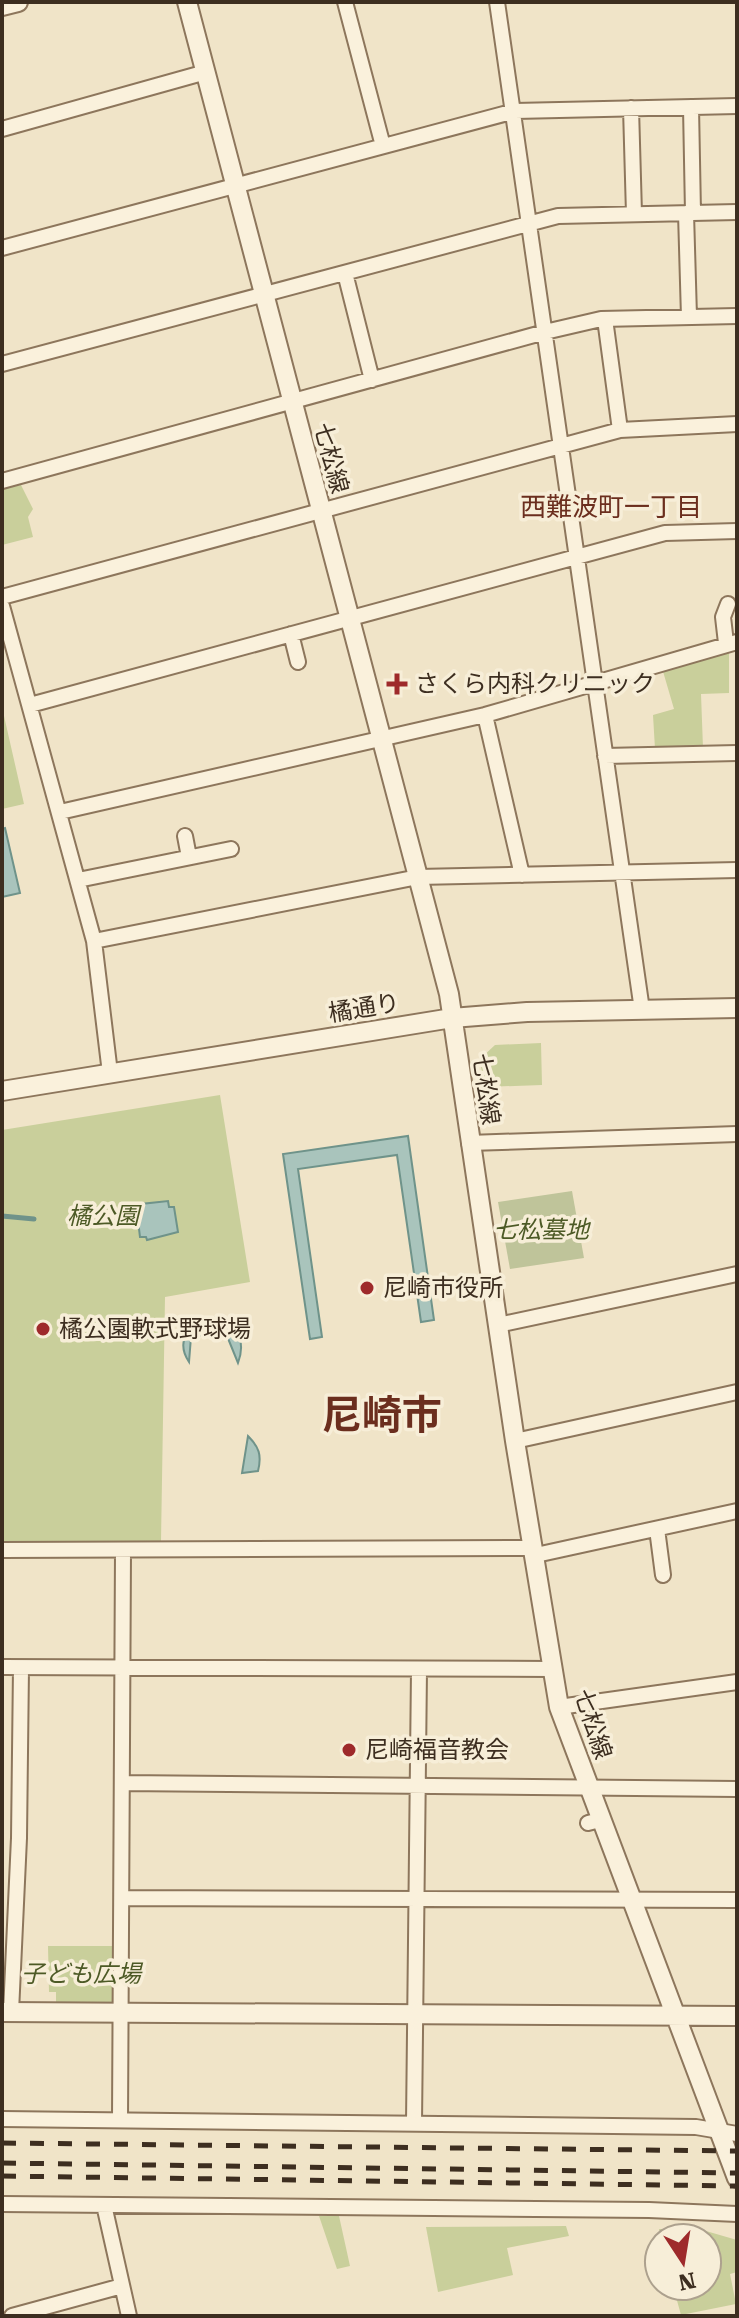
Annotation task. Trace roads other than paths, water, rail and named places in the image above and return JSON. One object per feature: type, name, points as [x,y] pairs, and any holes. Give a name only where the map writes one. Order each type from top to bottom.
[{"type":"street","points":[[2,6],[18,2]]},
{"type":"street","name":"七松線","points":[[187,2],[418,877],[452,1018],[515,1441],[559,1707],[588,1787],[594,1821],[630,1900],[673,2016],[728,2133],[737,2178]]},
{"type":"street","points":[[345,2],[383,146]]},
{"type":"street","points":[[497,2],[561,445],[571,560],[595,682],[642,1010]]},
{"type":"street","points":[[2,129],[206,72]]},
{"type":"street","points":[[2,248],[515,111],[737,106]]},
{"type":"street","points":[[689,317],[691,107]]},
{"type":"street","points":[[631,108],[634,214]]},
{"type":"street","points":[[2,364],[558,216],[737,212]]},
{"type":"street","points":[[345,273],[372,380]]},
{"type":"street","points":[[2,481],[545,332],[605,319],[737,316]]},
{"type":"street","points":[[605,319],[620,430]]},
{"type":"street","points":[[2,597],[320,508],[620,430],[737,424]]},
{"type":"street","points":[[30,705],[665,533],[737,531]]},
{"type":"street","points":[[60,812],[485,715],[732,642],[723,617],[728,604]]},
{"type":"street","points":[[2,606],[94,941],[110,1073]]},
{"type":"street","points":[[291,634],[298,662]]},
{"type":"street","points":[[485,715],[522,875]]},
{"type":"street","points":[[605,756],[737,753]]},
{"type":"street","points":[[185,836],[189,857]]},
{"type":"street","points":[[78,880],[231,849]]},
{"type":"street","points":[[94,941],[418,877],[737,870]]},
{"type":"street","name":"橘通り","points":[[2,1091],[452,1018],[737,1008]]},
{"type":"street","points":[[469,1143],[737,1134]]},
{"type":"street","points":[[498,1325],[737,1274]]},
{"type":"street","points":[[515,1441],[737,1392]]},
{"type":"street","points":[[2,1550],[535,1552],[737,1511]]},
{"type":"street","points":[[657,1529],[663,1575]]},
{"type":"street","points":[[120,2120],[123,1552]]},
{"type":"street","points":[[2,1667],[553,1669]]},
{"type":"street","points":[[21,1668],[22,1756],[10,1848],[6,2012],[737,2016]]},
{"type":"street","points":[[414,2123],[419,1670]]},
{"type":"street","points":[[559,1707],[737,1682]]},
{"type":"street","points":[[122,1783],[737,1789]]},
{"type":"street","points":[[122,1898],[737,1900]]},
{"type":"street","points":[[2,2119],[696,2127],[728,2133]]},
{"type":"street","points":[[2,2204],[737,2214]]},
{"type":"street","points":[[104,2205],[129,2316]]},
{"type":"street","points":[[12,2316],[122,2286]]},
{"type":"water","points":[[5,828],[20,893],[2,897],[2,829]]},
{"type":"water","points":[[408,1136],[434,1320],[421,1322],[397,1155],[298,1169],[322,1337],[310,1339],[283,1154]]},
{"type":"water","points":[[168,1201],[169,1207],[174,1207],[178,1232],[147,1240],[140,1237],[137,1212],[142,1211],[141,1204]]},
{"type":"water","points":[[209,1317],[226,1322],[237,1332],[241,1346],[238,1363],[225,1331],[191,1337],[189,1362],[184,1348],[186,1334],[195,1323]]},
{"type":"water","points":[[248,1436],[259,1452],[259,1465],[258,1471],[242,1473]]},
{"type":"waterway","points":[[2,1216],[34,1219]]},
{"type":"railway","points":[[2,2143],[737,2151]]},
{"type":"railway","points":[[2,2163],[737,2173]]},
{"type":"railway","points":[[2,2176],[737,2186]]},
{"type":"place","name":"さくら内科クリニック","points":[[397,684]]},
{"type":"place","name":"尼崎市役所","points":[[367,1288]]},
{"type":"place","name":"橘公園軟式野球場","points":[[43,1329]]},
{"type":"place","name":"尼崎福音教会","points":[[349,1750]]},
{"type":"district","name":"西難波町一丁目","points":[[611,507]]},
{"type":"district","name":"尼崎市","points":[[382,1415]]},
{"type":"park label","name":"橘公園","points":[[103,1216]]},
{"type":"park label","name":"七松墓地","points":[[541,1230]]},
{"type":"park label","name":"子ども広場","points":[[81,1974]]}]
